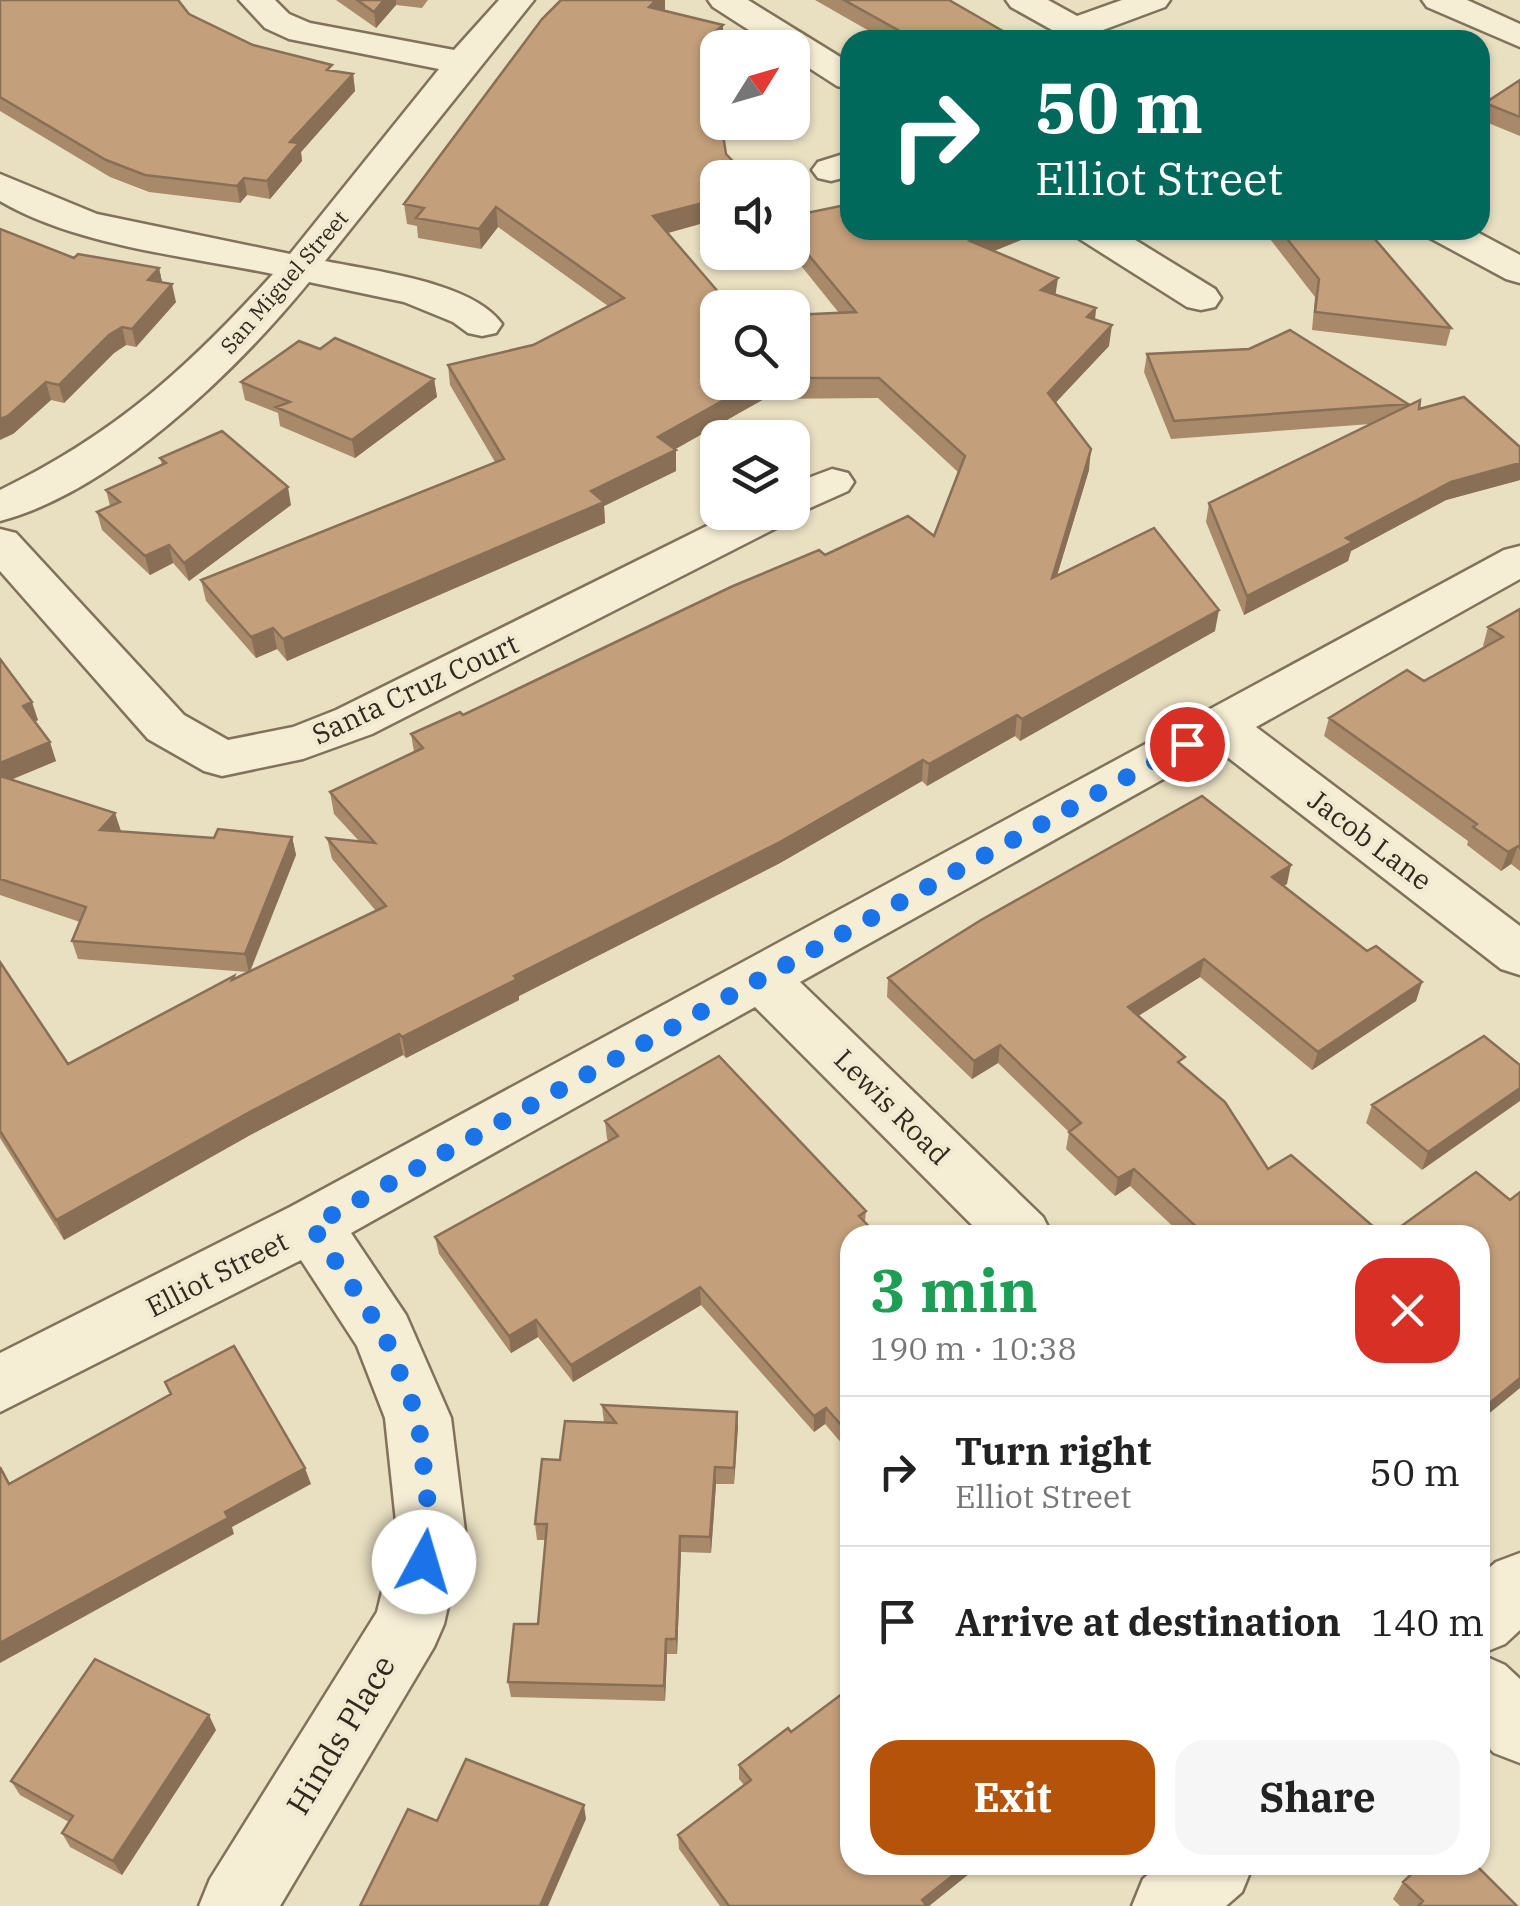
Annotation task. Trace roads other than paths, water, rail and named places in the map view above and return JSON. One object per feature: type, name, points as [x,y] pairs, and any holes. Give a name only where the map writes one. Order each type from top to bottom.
[{"type":"street","points":[[256,0],[277,21],[301,32],[460,62]]},
{"type":"street","name":"San Miguel Street","points":[[0,508],[70,472],[130,434],[239,339],[301,268],[460,62],[518,0]]},
{"type":"street","points":[[725,0],[840,72]]},
{"type":"street","points":[[1023,0],[1077,30]]},
{"type":"street","points":[[1092,30],[1153,0]]},
{"type":"street","points":[[1439,0],[1520,37]]},
{"type":"street","points":[[0,185],[34,205],[86,224],[416,292],[467,313],[482,324]]},
{"type":"street","points":[[1108,240],[1201,298]]},
{"type":"street","points":[[1463,240],[1520,271]]},
{"type":"street","points":[[810,493],[832,482]]},
{"type":"street","name":"Santa Cruz Court","points":[[0,544],[166,726],[222,759],[303,742],[354,722],[736,530]]},
{"type":"street","name":"Elliot Street","points":[[0,1384],[312,1226],[1520,560]]},
{"type":"street","name":"Jacob Lane","points":[[1220,726],[1520,955]]},
{"type":"street","name":"Lewis Road","points":[[763,980],[1011,1225]]},
{"type":"street","name":"Hinds Place","points":[[237,1906],[409,1624],[431,1531],[418,1418],[384,1334],[312,1226]]},
{"type":"street","points":[[1490,1613],[1520,1585]]},
{"type":"street","points":[[1490,1699],[1520,1728]]},
{"type":"street","points":[[1170,1906],[1204,1875]]}]
